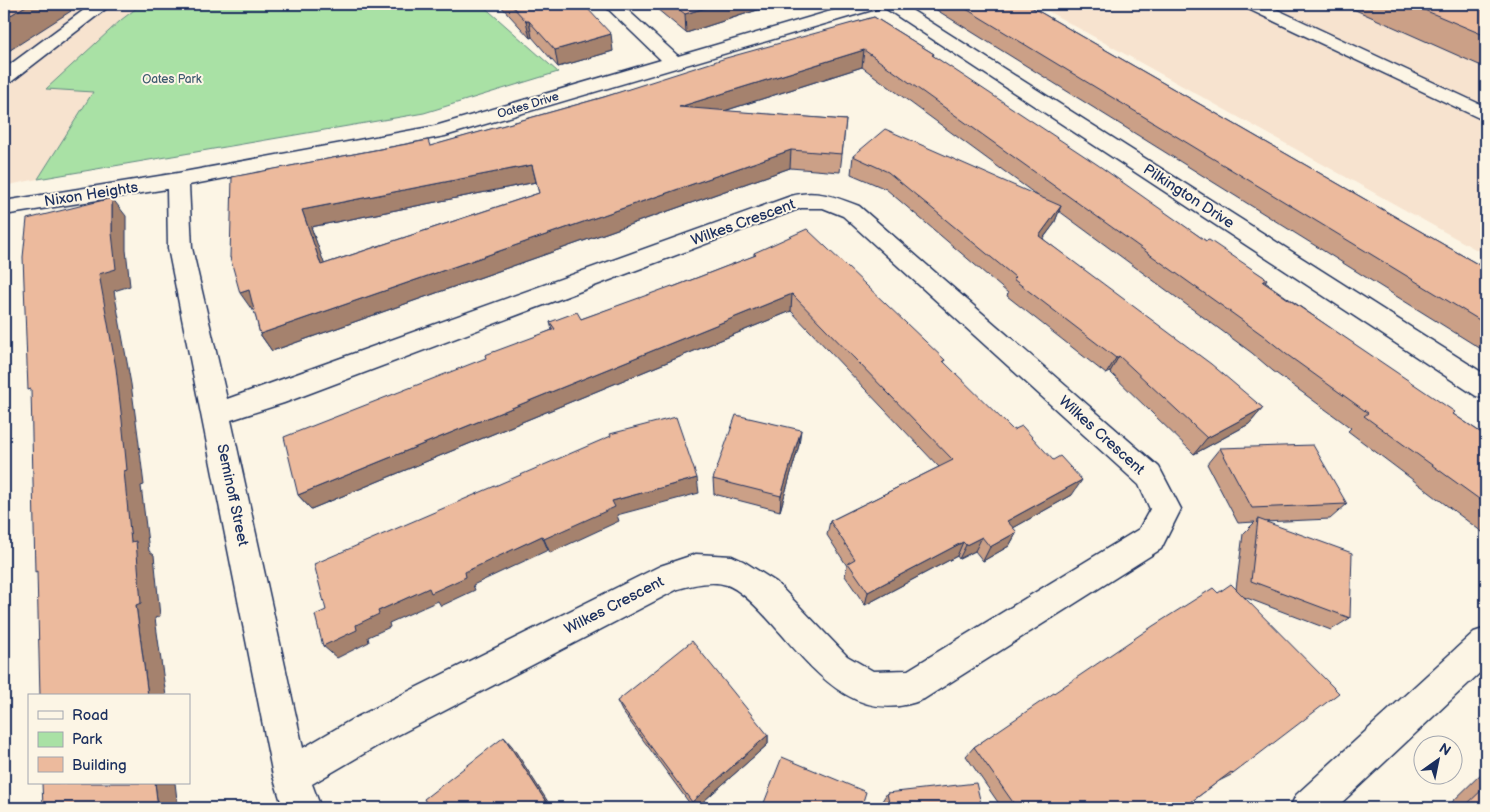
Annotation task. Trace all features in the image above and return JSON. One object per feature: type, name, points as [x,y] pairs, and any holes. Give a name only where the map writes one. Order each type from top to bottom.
[{"type":"street","points":[[4,78],[103,4]]},
{"type":"street","points":[[612,4],[673,61]]},
{"type":"street","name":"Oates Drive","points":[[178,180],[438,132],[673,61],[873,4]]},
{"type":"street","name":"Pilkington Drive","points":[[891,4],[1486,388]]},
{"type":"street","points":[[1255,4],[1486,114]]},
{"type":"street","name":"Nixon Heights","points":[[4,208],[178,180]]},
{"type":"street","name":"Seminoff Street","points":[[178,180],[180,248],[291,776],[302,808]]},
{"type":"street","name":"Wilkes Crescent","points":[[216,414],[274,395],[798,201],[826,201],[851,211],[1148,476],[1166,509],[1150,539],[912,687],[870,689],[835,668],[765,593],[732,571],[696,568],[671,576],[364,733],[291,776]]},
{"type":"street","points":[[1308,808],[1486,644]]},
{"type":"shaded area","points":[[4,4],[142,4],[121,20],[47,89],[94,91],[38,179],[4,186]]},
{"type":"shaded area","points":[[1035,4],[1486,4],[1486,255]]},
{"type":"green space","name":"Oates Park","points":[[142,4],[481,4],[558,72],[424,113],[38,179],[93,92],[46,89],[121,20]]},
{"type":"building","points":[[4,4],[29,4],[4,19]]},
{"type":"building","points":[[510,4],[580,4],[584,9],[587,8],[611,34],[555,50],[529,21],[526,21]]},
{"type":"building","points":[[672,4],[718,4],[685,14]]},
{"type":"building","points":[[958,4],[1026,4],[1486,269],[1486,324]]},
{"type":"building","points":[[1410,4],[1486,4],[1486,36]]},
{"type":"building","points":[[874,17],[934,54],[932,55],[1098,165],[1206,241],[1209,240],[1267,279],[1263,282],[1455,412],[1453,414],[1486,436],[1486,504],[1364,416],[1368,413],[1264,336],[864,50],[679,107],[846,120],[842,154],[791,150],[260,334],[249,290],[240,293],[230,257],[232,177],[428,140],[430,146],[604,97],[726,58]],"holes":[[[532,165],[539,193],[321,265],[302,210]]]},
{"type":"building","points":[[885,129],[1061,206],[1039,236],[1211,364],[1263,408],[1207,438],[1119,356],[1116,358],[1013,279],[1015,277],[888,172],[853,156]]},
{"type":"building","points":[[112,198],[112,233],[116,269],[99,274],[116,368],[127,470],[124,471],[131,542],[136,541],[141,603],[136,605],[148,694],[40,694],[31,389],[28,390],[23,257],[27,219]]},
{"type":"building","points":[[807,229],[945,360],[943,361],[1013,430],[1022,426],[1053,460],[1060,456],[1082,480],[1007,521],[1017,532],[990,547],[982,537],[966,545],[963,542],[868,592],[848,563],[855,559],[830,521],[953,460],[792,294],[298,495],[284,437],[486,358],[485,355],[555,329],[550,322],[577,312],[581,319],[673,287],[756,255],[754,253]]},
{"type":"building","points":[[736,415],[801,430],[781,496],[713,479]]},
{"type":"building","points":[[676,417],[697,478],[612,501],[615,507],[544,539],[542,536],[465,572],[466,577],[431,593],[429,588],[378,611],[379,614],[356,625],[357,630],[323,646],[315,615],[326,610],[314,564],[611,436],[610,434]]},
{"type":"building","points":[[1313,445],[1347,504],[1252,508],[1220,448]]},
{"type":"building","points":[[1258,519],[1352,553],[1350,618],[1251,581]]},
{"type":"building","points":[[1231,584],[1339,693],[1233,774],[1231,772],[1183,808],[1017,808],[974,747],[1153,626],[1213,588],[1218,593]]},
{"type":"building","points":[[692,641],[768,735],[692,802],[617,701]]},
{"type":"building","points":[[504,737],[550,808],[429,808],[424,799]]},
{"type":"building","points":[[782,757],[866,792],[861,808],[762,808]]},
{"type":"building","points":[[976,783],[982,808],[890,808],[887,793]]},
{"type":"building","points":[[42,784],[155,784],[158,808],[43,808]]},
{"type":"building","points":[[1486,786],[1486,808],[1463,808]]}]
